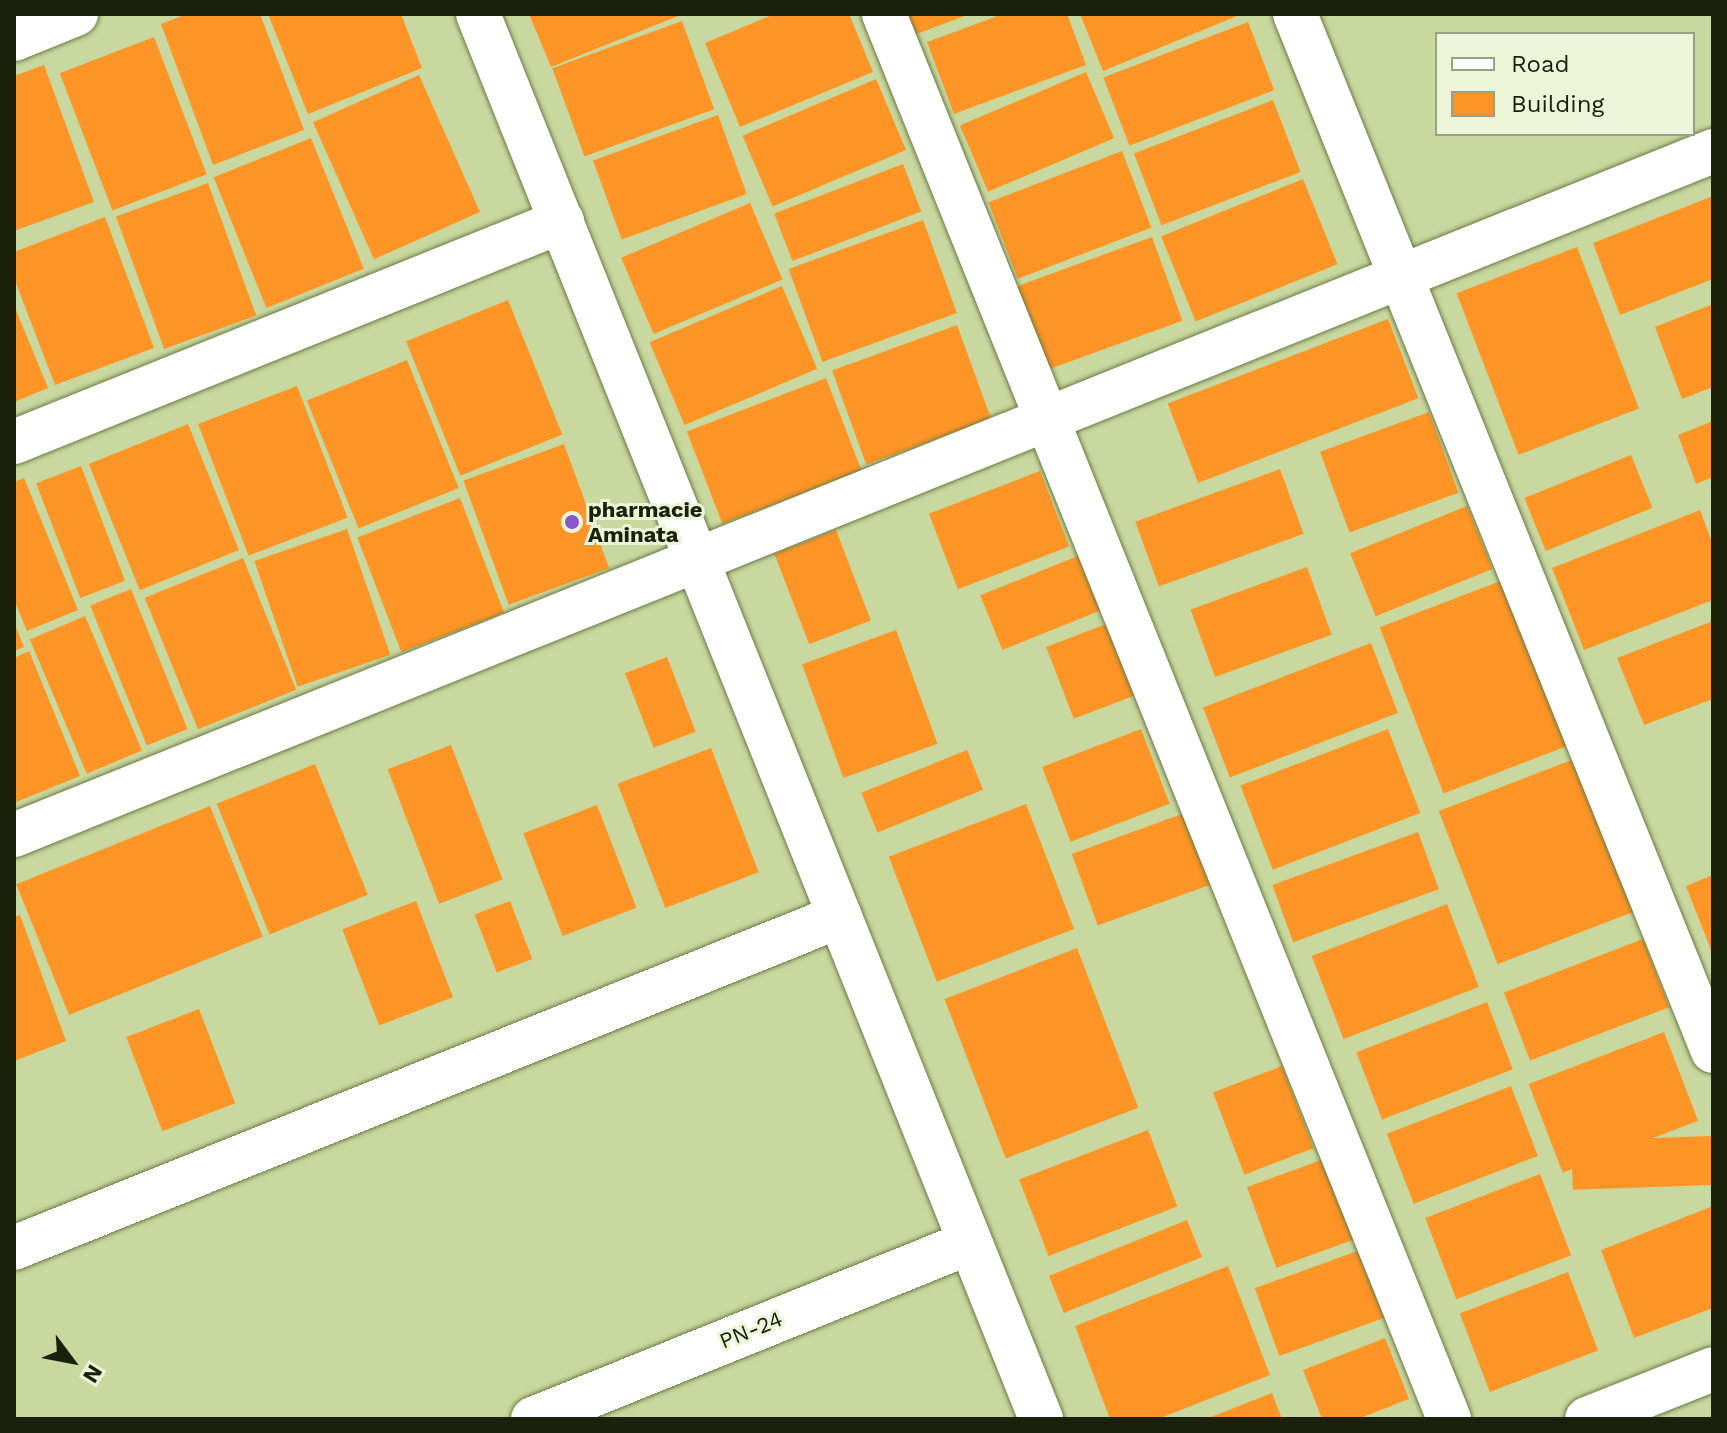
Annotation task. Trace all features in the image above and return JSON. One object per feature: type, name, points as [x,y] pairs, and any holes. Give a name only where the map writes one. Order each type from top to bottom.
[{"type":"street","points":[[14,39],[76,14]]},
{"type":"street","points":[[478,14],[694,560],[1041,1419]]},
{"type":"street","points":[[884,14],[1449,1419]]},
{"type":"street","points":[[1295,14],[1713,1051]]},
{"type":"street","points":[[14,835],[1713,151]]},
{"type":"street","points":[[14,442],[562,221]]},
{"type":"street","points":[[14,1248],[840,916]]},
{"type":"street","name":"PN-24","points":[[533,1419],[970,1242]]},
{"type":"street","points":[[1587,1419],[1713,1369]]},
{"type":"building","points":[[187,14],[260,14],[304,130],[213,165],[161,24]]},
{"type":"building","points":[[268,14],[401,14],[422,68],[308,114]]},
{"type":"building","points":[[529,14],[683,14],[551,67]]},
{"type":"building","points":[[774,14],[849,14],[873,72],[740,127],[705,43]]},
{"type":"building","points":[[903,14],[970,14],[911,36]]},
{"type":"building","points":[[1003,14],[1067,14],[1086,65],[954,114],[927,42]]},
{"type":"building","points":[[1080,14],[1242,14],[1103,71]]},
{"type":"building","points":[[682,21],[714,109],[584,157],[552,68]]},
{"type":"building","points":[[1248,22],[1274,90],[1129,146],[1103,78]]},
{"type":"building","points":[[154,37],[207,174],[112,210],[60,73]]},
{"type":"building","points":[[44,65],[94,202],[14,231],[14,76]]},
{"type":"building","points":[[1086,72],[1114,138],[988,192],[960,126]]},
{"type":"building","points":[[419,75],[480,212],[374,259],[313,122]]},
{"type":"building","points":[[876,79],[906,150],[773,207],[743,136]]},
{"type":"building","points":[[1273,100],[1301,172],[1161,225],[1134,153]]},
{"type":"building","points":[[718,115],[747,194],[622,239],[593,160]]},
{"type":"building","points":[[311,138],[364,269],[266,308],[214,177]]},
{"type":"building","points":[[1122,151],[1151,228],[1018,279],[988,202]]},
{"type":"building","points":[[903,164],[921,212],[792,261],[774,213]]},
{"type":"building","points":[[1303,179],[1337,264],[1196,322],[1161,236]]},
{"type":"building","points":[[208,183],[256,315],[164,349],[116,217]]},
{"type":"building","points":[[1713,196],[1713,279],[1620,315],[1593,243]]},
{"type":"building","points":[[750,203],[782,279],[654,334],[621,258]]},
{"type":"building","points":[[105,217],[154,348],[55,385],[14,278],[14,252]]},
{"type":"building","points":[[923,220],[957,313],[822,362],[789,269]]},
{"type":"building","points":[[1152,237],[1182,321],[1048,370],[1018,286]]},
{"type":"building","points":[[1577,247],[1639,409],[1519,455],[1457,293]]},
{"type":"building","points":[[782,286],[817,369],[685,425],[649,342]]},
{"type":"building","points":[[508,300],[562,434],[460,476],[406,341]]},
{"type":"building","points":[[1713,304],[1713,387],[1682,399],[1655,327]]},
{"type":"building","points":[[14,305],[48,388],[14,402]]},
{"type":"building","points":[[1388,319],[1418,398],[1198,483],[1168,404]]},
{"type":"building","points":[[957,325],[991,419],[866,464],[832,370]]},
{"type":"building","points":[[407,360],[459,488],[359,528],[307,400]]},
{"type":"building","points":[[826,378],[861,470],[722,524],[687,431]]},
{"type":"building","points":[[297,386],[348,518],[249,556],[198,424]]},
{"type":"building","points":[[1429,412],[1458,493],[1349,532],[1320,452]]},
{"type":"building","points":[[1713,421],[1713,477],[1696,484],[1678,435]]},
{"type":"building","points":[[188,424],[239,550],[140,590],[89,464]]},
{"type":"building","points":[[564,444],[609,568],[509,605],[463,481]]},
{"type":"building","points":[[1631,455],[1652,508],[1546,551],[1524,498]]},
{"type":"building","points":[[81,466],[125,581],[80,598],[36,483]]},
{"type":"building","points":[[1280,469],[1304,534],[1159,587],[1135,522]]},
{"type":"building","points":[[1040,471],[1069,547],[958,589],[929,514]]},
{"type":"building","points":[[24,478],[78,610],[27,631],[14,600],[14,482]]},
{"type":"building","points":[[460,498],[504,613],[401,652],[357,537]]},
{"type":"building","points":[[1467,506],[1492,569],[1376,616],[1350,553]]},
{"type":"building","points":[[1700,510],[1713,545],[1713,600],[1584,650],[1552,568]]},
{"type":"building","points":[[347,529],[390,655],[298,687],[254,561]]},
{"type":"building","points":[[836,530],[871,621],[809,644],[774,554]]},
{"type":"building","points":[[1085,553],[1107,608],[1002,650],[980,595]]},
{"type":"building","points":[[243,558],[296,690],[198,729],[145,598]]},
{"type":"building","points":[[1307,567],[1332,635],[1215,677],[1190,609]]},
{"type":"building","points":[[1516,575],[1580,741],[1443,793],[1380,627]]},
{"type":"building","points":[[131,589],[188,729],[147,745],[90,605]]},
{"type":"building","points":[[85,616],[142,750],[87,774],[30,639]]},
{"type":"building","points":[[1119,619],[1147,691],[1074,719],[1046,647]]},
{"type":"building","points":[[1713,621],[1713,699],[1644,725],[1617,658]]},
{"type":"building","points":[[14,622],[24,647],[14,651]]},
{"type":"building","points":[[896,630],[937,744],[843,778],[802,664]]},
{"type":"building","points":[[1371,643],[1398,713],[1230,778],[1203,708]]},
{"type":"building","points":[[29,651],[80,776],[14,803],[14,658]]},
{"type":"building","points":[[667,657],[696,732],[654,748],[625,673]]},
{"type":"building","points":[[1141,729],[1170,804],[1071,842],[1042,767]]},
{"type":"building","points":[[1388,729],[1420,813],[1273,870],[1240,786]]},
{"type":"building","points":[[451,745],[503,879],[439,904],[388,769]]},
{"type":"building","points":[[711,748],[759,872],[665,908],[618,784]]},
{"type":"building","points":[[967,750],[983,790],[877,833],[861,793]]},
{"type":"building","points":[[1577,758],[1636,911],[1498,964],[1439,811]]},
{"type":"building","points":[[315,764],[368,895],[270,934],[217,804]]},
{"type":"building","points":[[1026,804],[1074,929],[937,982],[889,857]]},
{"type":"building","points":[[597,805],[636,908],[563,936],[523,833]]},
{"type":"building","points":[[210,806],[263,937],[69,1015],[16,884]]},
{"type":"building","points":[[1193,810],[1219,881],[1098,926],[1072,854]]},
{"type":"building","points":[[1418,832],[1439,889],[1293,942],[1272,885]]},
{"type":"building","points":[[1713,875],[1713,955],[1686,886]]},
{"type":"building","points":[[416,901],[453,997],[379,1025],[342,929]]},
{"type":"building","points":[[510,901],[532,959],[497,972],[475,915]]},
{"type":"building","points":[[1447,904],[1479,987],[1344,1039],[1312,956]]},
{"type":"building","points":[[20,915],[66,1041],[14,1061],[14,917]]},
{"type":"building","points":[[1643,939],[1669,1007],[1530,1061],[1504,992]]},
{"type":"building","points":[[1077,948],[1138,1108],[1006,1159],[944,999]]},
{"type":"building","points":[[1487,1002],[1513,1069],[1382,1119],[1356,1052]]},
{"type":"building","points":[[199,1009],[235,1103],[162,1131],[126,1037]]},
{"type":"building","points":[[1664,1032],[1698,1121],[1563,1173],[1529,1084]]},
{"type":"building","points":[[1282,1066],[1314,1148],[1244,1175],[1213,1093]]},
{"type":"building","points":[[1511,1086],[1538,1156],[1414,1204],[1387,1134]]},
{"type":"building","points":[[1148,1130],[1177,1207],[1049,1256],[1019,1179]]},
{"type":"building","points":[[1711,1136],[1713,1185],[1573,1190],[1571,1141]]},
{"type":"building","points":[[1324,1159],[1353,1240],[1276,1268],[1247,1187]]},
{"type":"building","points":[[1540,1174],[1571,1255],[1456,1299],[1425,1218]]},
{"type":"building","points":[[1713,1206],[1713,1308],[1634,1338],[1601,1250]]},
{"type":"building","points":[[1187,1220],[1202,1257],[1064,1313],[1049,1276]]},
{"type":"building","points":[[1360,1250],[1385,1318],[1279,1356],[1255,1288]]},
{"type":"building","points":[[1228,1266],[1270,1375],[1158,1419],[1110,1419],[1075,1326]]},
{"type":"building","points":[[1568,1272],[1598,1350],[1490,1392],[1460,1314]]},
{"type":"building","points":[[1385,1338],[1409,1399],[1358,1419],[1322,1419],[1303,1370]]},
{"type":"building","points":[[1272,1393],[1282,1419],[1206,1419]]},
{"type":"place","name":"pharmacie Aminata","points":[[572,522]]}]
